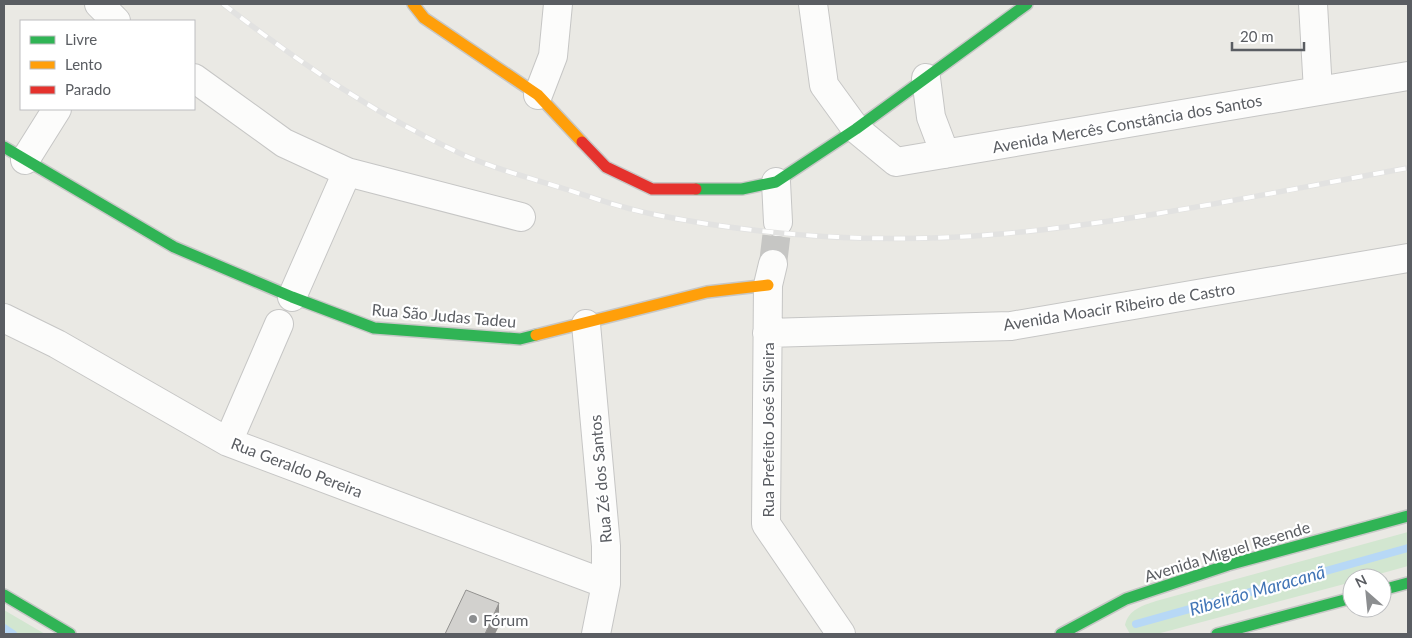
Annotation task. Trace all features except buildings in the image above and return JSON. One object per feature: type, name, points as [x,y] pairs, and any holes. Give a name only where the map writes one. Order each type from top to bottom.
[{"type":"street","points":[[414,4],[424,18],[538,95],[606,167],[652,189],[742,188],[776,182],[856,129],[1027,4]]},
{"type":"street","points":[[538,95],[553,56],[558,4]]},
{"type":"street","name":"Avenida Mercês Constância dos Santos","points":[[813,4],[824,85],[856,129],[896,162],[1408,76]]},
{"type":"street","points":[[1313,4],[1318,91]]},
{"type":"street","points":[[926,78],[931,118],[945,154]]},
{"type":"street","points":[[195,79],[284,142],[347,172],[521,217]]},
{"type":"street","points":[[14,153],[56,110]]},
{"type":"street","name":"Rua São Judas Tadeu","points":[[14,153],[174,247],[292,297],[374,328],[520,339],[586,324],[771,274]]},
{"type":"street","points":[[292,297],[347,172]]},
{"type":"street","points":[[776,182],[778,222]]},
{"type":"street","name":"Avenida Moacir Ribeiro de Castro","points":[[767,333],[1011,326],[1408,258]]},
{"type":"street","name":"Rua Prefeito José Silveira","points":[[771,274],[767,333],[766,524],[841,634]]},
{"type":"street","name":"Rua Geraldo Pereira","points":[[4,318],[57,344],[228,442],[606,584]]},
{"type":"street","points":[[228,442],[279,324]]},
{"type":"street","name":"Rua Zé dos Santos","points":[[586,324],[606,546],[606,584],[596,634]]},
{"type":"street","name":"Avenida Miguel Resende","points":[[1061,634],[1126,599],[1228,564],[1408,516]]},
{"type":"street","points":[[1392,587],[1408,583]]},
{"type":"street","points":[[5,599],[70,634]]},
{"type":"street","points":[[1217,634],[1342,601]]},
{"type":"street","points":[[1096,627],[1103,612]]},
{"type":"green space","points":[[1408,532],[1408,566],[1392,570],[1392,568],[1342,568],[1342,585],[1157,634],[1130,634],[1125,625],[1130,615],[1141,607],[1156,601]]},
{"type":"green space","points":[[4,610],[45,634],[4,634]]},
{"type":"waterway","name":"Ribeirão Maracanã","points":[[1136,624],[1408,548]]},
{"type":"waterway","name":"Ribeirão Maracanã","points":[[4,628],[13,634]]},
{"type":"tunnel","points":[[773,264],[778,222]]},
{"type":"railway","points":[[223,4],[335,84],[424,136],[468,157],[629,209],[738,228],[782,233],[869,238],[956,237],[1000,234],[1051,229],[1154,214],[1408,168]]},
{"type":"traffic: fast","points":[[696,189],[742,189],[776,182],[856,129],[1027,4]]},
{"type":"traffic: fast","points":[[4,147],[174,247],[292,297],[374,328],[520,339],[536,335]]},
{"type":"traffic: fast","points":[[1061,634],[1126,599],[1228,565],[1408,516]]},
{"type":"traffic: fast","points":[[1392,587],[1408,583]]},
{"type":"traffic: fast","points":[[4,595],[70,634]]},
{"type":"traffic: fast","points":[[1217,634],[1342,601]]},
{"type":"traffic: slow","points":[[413,4],[424,18],[538,95],[582,142]]},
{"type":"traffic: slow","points":[[536,335],[707,292],[768,285]]},
{"type":"traffic: jam","points":[[582,142],[606,167],[652,189],[696,189]]},
{"type":"place","name":"Fórum","points":[[473,619]]}]
